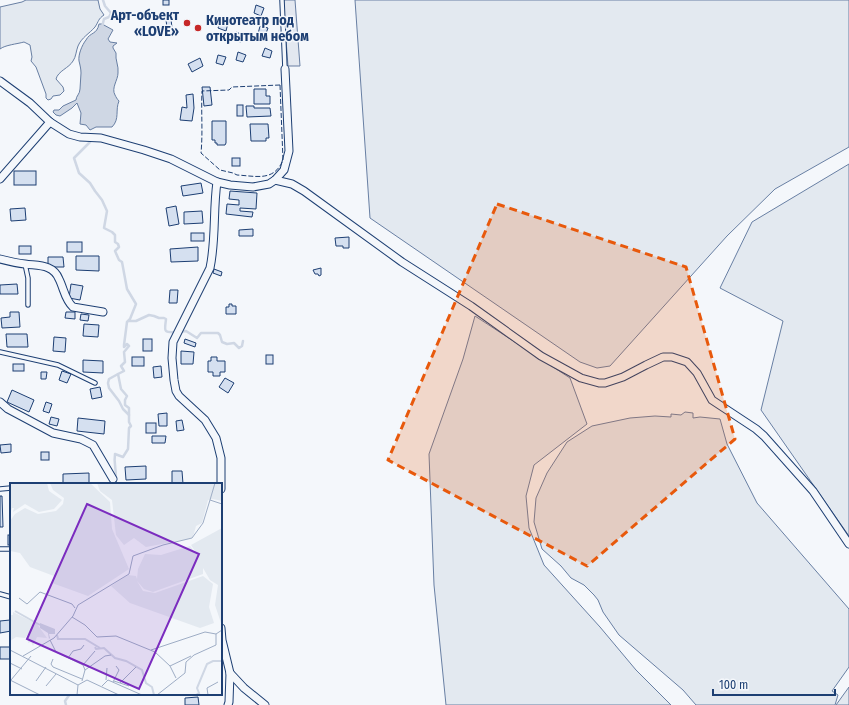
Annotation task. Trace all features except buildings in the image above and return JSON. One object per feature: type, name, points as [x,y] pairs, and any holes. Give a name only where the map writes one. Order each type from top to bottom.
[{"type":"street","points":[[0,81],[30,103],[50,122],[73,135],[101,138],[171,159],[217,182],[249,187],[263,186],[275,180],[284,170],[289,151],[285,69]]},
{"type":"street","points":[[0,179],[50,122]]},
{"type":"street","points":[[275,180],[292,184],[304,191],[402,262],[471,306],[541,356],[581,378],[599,383],[605,383],[623,378],[663,357],[672,357],[687,362],[697,373],[712,400],[756,429],[764,436],[813,491],[849,544]]},
{"type":"street","points":[[217,182],[214,200],[212,258],[210,268],[173,342],[172,358],[176,391],[182,400],[205,420],[216,438],[221,458],[221,483]]},
{"type":"street","points":[[0,259],[44,266],[52,270],[59,278],[67,300],[72,307],[103,312]]},
{"type":"street","points":[[0,402],[8,409],[53,433],[81,439],[93,445],[113,479]]},
{"type":"street","points":[[222,640],[230,672],[228,705]]},
{"type":"street","points":[[230,672],[244,688],[265,705]]},
{"type":"lane","points":[[282,0],[285,69]]},
{"type":"lane","points":[[25,264],[28,278],[28,305]]},
{"type":"lane","points":[[0,352],[58,365],[95,383]]},
{"type":"lane","points":[[0,489],[10,488]]},
{"type":"lane","points":[[0,594],[10,597]]},
{"type":"highlighted area","points":[[497,204],[686,267],[735,439],[587,566],[388,460]]},
{"type":"shaded area","points":[[26,0],[98,0],[100,9],[104,15],[80,43],[77,48],[75,58],[57,76],[56,79],[63,87],[64,91],[60,95],[53,96],[48,100],[36,67],[31,61],[32,57],[30,45],[24,42],[0,49],[0,7]]},
{"type":"shaded area","points":[[283,0],[295,0],[300,66],[288,66]]},
{"type":"shaded area","points":[[355,0],[849,0],[849,147],[775,189],[727,236],[610,366],[597,368],[580,362],[370,218]]},
{"type":"shaded area","points":[[99,24],[113,30],[108,39],[110,42],[117,43],[113,46],[116,53],[118,70],[114,92],[119,101],[117,118],[112,127],[96,127],[90,130],[86,125],[80,124],[81,113],[77,103],[60,116],[53,112],[54,110],[59,110],[63,106],[76,100],[80,89],[80,53],[88,37],[97,30]]},
{"type":"shaded area","points":[[849,164],[849,536],[761,410],[783,321],[720,288],[752,222]]},
{"type":"shaded area","points":[[475,316],[570,378],[587,424],[534,465],[526,496],[529,528],[544,565],[600,627],[636,670],[671,705],[446,705],[434,585],[429,454],[463,359]]},
{"type":"shaded area","points":[[685,412],[693,413],[693,418],[700,417],[720,419],[727,444],[757,503],[849,609],[849,667],[832,691],[838,695],[835,705],[696,705],[683,690],[619,635],[603,612],[594,595],[584,585],[571,578],[561,566],[542,549],[534,522],[536,498],[547,473],[567,442],[592,426],[630,418],[655,416],[671,417],[671,414],[681,415]]},
{"type":"shaded area","points":[[849,687],[849,705],[836,705]]},
{"type":"waterway","points":[[102,27],[104,19],[109,17],[111,13],[105,6],[103,0]]},
{"type":"waterway","points":[[90,142],[74,158],[79,173],[90,183],[102,200],[107,211],[104,228],[115,235],[115,242],[119,247],[115,251],[119,260],[122,262],[127,289],[136,304],[130,319],[127,322],[124,347],[127,344],[129,346],[124,352],[125,362],[121,366],[124,371],[118,374],[121,389],[127,396],[125,405],[129,408],[129,415]]},
{"type":"waterway","points":[[129,321],[136,321],[149,315],[164,318],[166,319],[165,330],[168,332],[176,332]]},
{"type":"waterway","points":[[180,332],[186,331],[197,338],[201,333],[218,333],[222,342],[227,344],[234,343],[239,348],[242,346],[243,341]]},
{"type":"waterway","points":[[115,483],[115,454],[123,457],[128,449],[129,428],[131,426],[129,422],[129,415],[123,409],[109,388],[109,379],[118,374]]},
{"type":"waterway","points":[[66,705],[65,701],[69,695]]},
{"type":"fence","points":[[280,85],[283,160],[275,172],[264,176],[237,175],[220,170],[201,153],[202,91],[229,90],[232,87],[280,85]]},
{"type":"place","name":"Арт-объект «LOVE»","points":[[187,23]]},
{"type":"place","name":"Кинотеатр под открытым небом","points":[[198,28]]}]
